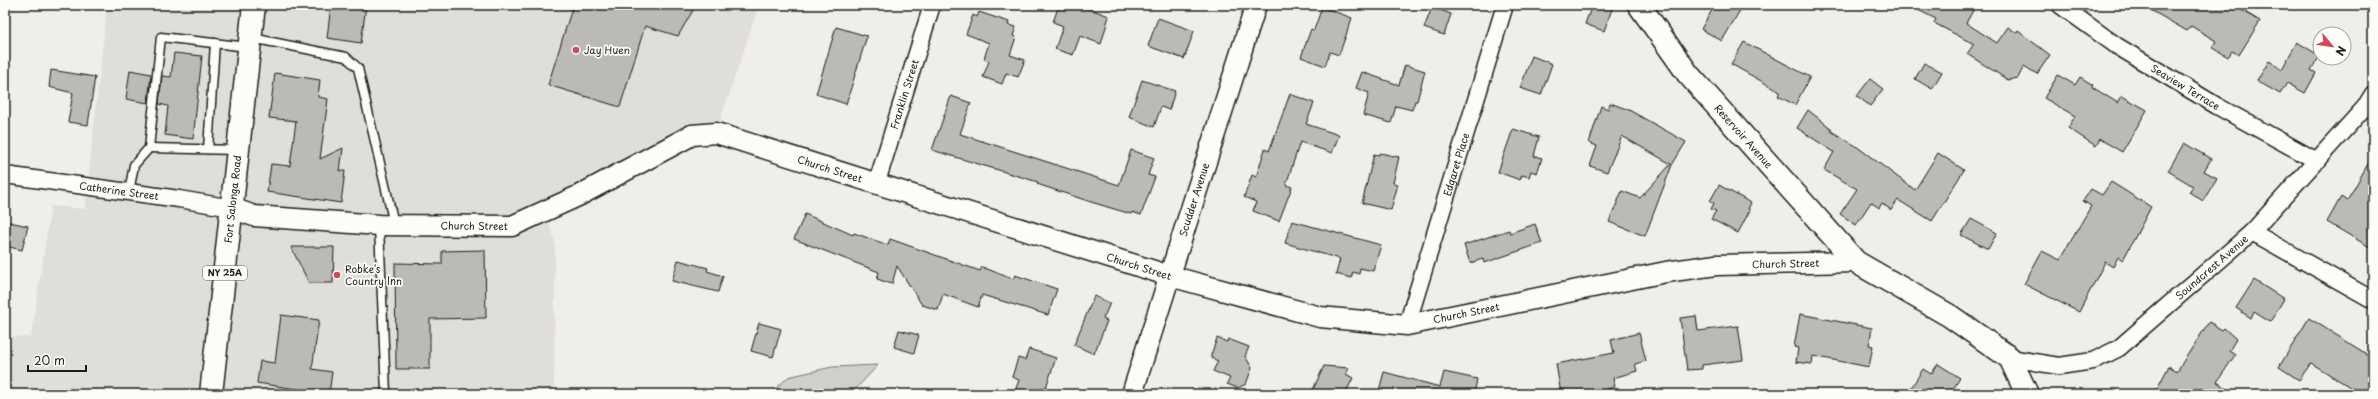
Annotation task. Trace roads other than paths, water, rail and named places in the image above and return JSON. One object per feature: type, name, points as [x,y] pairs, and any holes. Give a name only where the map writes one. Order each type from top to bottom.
[{"type":"main road","name":"Fort Salonga Road","points":[[211,394],[254,5]]},
{"type":"main road","name":"Reservoir Avenue","points":[[1639,5],[1688,74],[1856,262]]},
{"type":"main road","points":[[1856,262],[1950,316],[2010,358],[2027,394]]},
{"type":"street","name":"Franklin Street","points":[[877,182],[932,5]]},
{"type":"street","name":"Scudder Avenue","points":[[1132,394],[1256,5]]},
{"type":"street","name":"Edgaret Place","points":[[1407,324],[1505,5]]},
{"type":"street","name":"Seaview Terrace","points":[[2060,5],[2117,46],[2217,106],[2317,161]]},
{"type":"street","name":"Soundcrest Avenue","points":[[2010,358],[2059,366],[2093,361],[2119,348],[2252,232],[2365,107],[2373,94]]},
{"type":"street","name":"Church Street","points":[[232,208],[254,216],[386,225],[512,226],[578,196],[692,135],[704,132],[716,133],[877,182],[1170,276],[1320,317],[1407,324],[1666,272],[1716,265],[1856,262]]},
{"type":"street","name":"Catherine Street","points":[[5,175],[232,208]]},
{"type":"street","points":[[2252,232],[2373,300]]},
{"type":"lane","points":[[129,192],[134,165],[149,148],[161,37],[215,43],[250,42],[346,58],[358,68],[386,225],[386,393]]},
{"type":"lane","points":[[208,149],[215,43]]},
{"type":"lane","points":[[149,148],[238,150]]},
{"type":"place","name":"Jay Huen","points":[[576,50]]},
{"type":"place","name":"Robke's Country Inn","points":[[337,275]]}]
